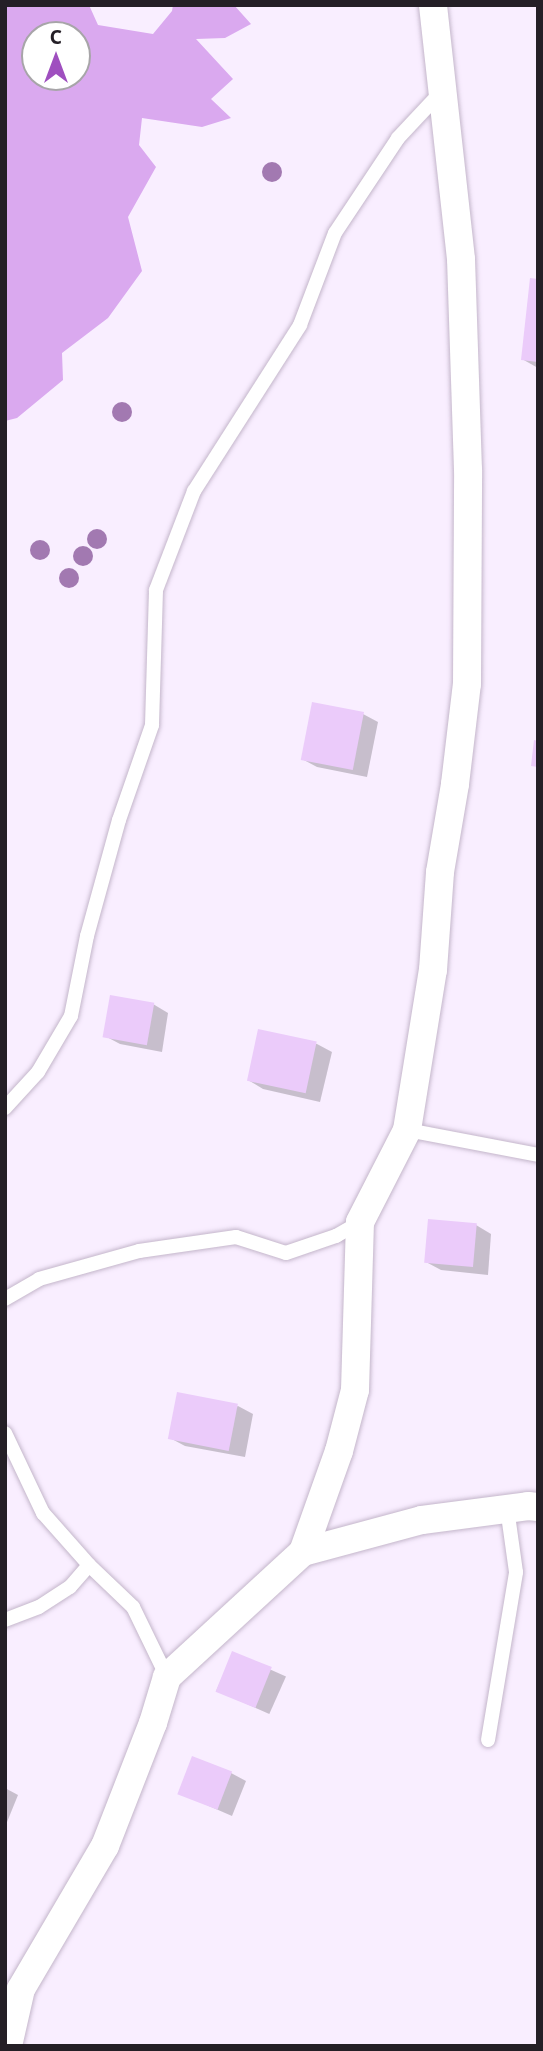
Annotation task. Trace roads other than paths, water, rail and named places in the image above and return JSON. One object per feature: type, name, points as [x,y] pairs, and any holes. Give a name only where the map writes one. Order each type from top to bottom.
[{"type":"street","points":[[303,1552],[339,1451],[355,1390],[360,1222],[407,1130],[433,970],[440,872],[455,784],[467,684],[468,470],[461,259],[433,5]]},
{"type":"street","points":[[8,2046],[21,1989],[105,1846],[153,1723],[167,1676],[303,1552],[422,1520],[507,1508],[538,1507]]},
{"type":"lane","points":[[5,1108],[38,1072],[71,1016],[101,884],[152,726],[156,590],[194,491],[300,325],[335,233],[398,138],[442,91]]},
{"type":"lane","points":[[407,1130],[538,1155]]},
{"type":"lane","points":[[5,1299],[39,1279],[139,1251],[236,1237],[286,1253],[336,1236],[360,1222]]},
{"type":"lane","points":[[5,1433],[43,1513],[89,1565],[133,1607],[167,1676]]},
{"type":"lane","points":[[488,1740],[516,1572],[507,1508]]},
{"type":"lane","points":[[5,1620],[39,1607],[70,1587],[89,1565]]}]
